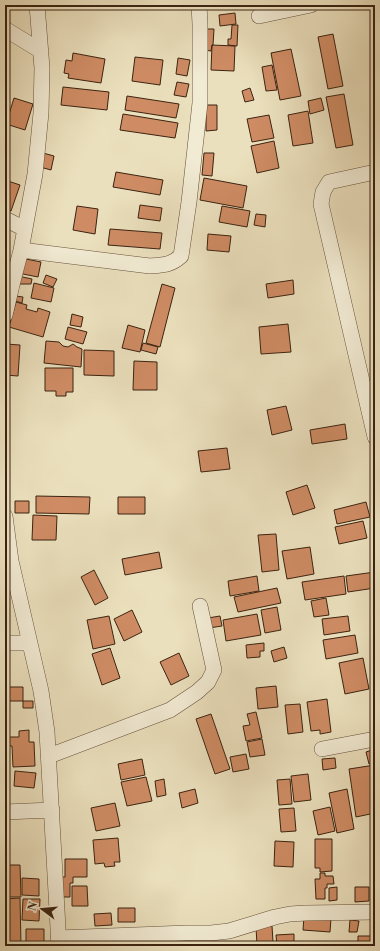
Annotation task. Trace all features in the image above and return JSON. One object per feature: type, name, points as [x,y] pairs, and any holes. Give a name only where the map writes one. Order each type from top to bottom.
[{"type":"street","points":[[5,315],[21,250],[35,174],[41,113],[42,68],[37,5]]},
{"type":"street","points":[[21,250],[150,266],[175,262],[181,256],[189,202],[200,103],[199,5]]},
{"type":"street","points":[[259,16],[311,5]]},
{"type":"street","points":[[5,29],[41,51]]},
{"type":"street","points":[[375,172],[329,182],[323,192],[321,204],[375,437]]},
{"type":"street","points":[[5,219],[25,229]]},
{"type":"street","points":[[5,516],[8,559],[41,691],[48,732],[59,942],[229,931],[290,914],[375,912]]},
{"type":"street","points":[[49,756],[170,710],[197,692],[208,682],[214,670],[200,606]]},
{"type":"street","points":[[5,643],[29,643]]},
{"type":"street","points":[[322,749],[375,740]]},
{"type":"street","points":[[5,812],[52,810]]},
{"type":"building","points":[[235,13],[236,24],[220,26],[219,15]]},
{"type":"building","points":[[232,25],[238,25],[237,46],[228,45],[228,39],[231,39]]},
{"type":"building","points":[[205,29],[214,29],[211,51],[204,50]]},
{"type":"building","points":[[333,34],[343,86],[328,89],[318,37]]},
{"type":"building","points":[[212,45],[235,46],[234,71],[211,70]]},
{"type":"building","points":[[291,49],[301,96],[280,100],[271,53]]},
{"type":"building","points":[[73,53],[105,59],[101,83],[68,78],[69,74],[64,73],[66,60],[72,61]]},
{"type":"building","points":[[135,57],[163,60],[160,85],[132,81]]},
{"type":"building","points":[[178,58],[190,60],[187,76],[176,74]]},
{"type":"building","points":[[272,65],[277,90],[266,91],[262,67]]},
{"type":"building","points":[[177,82],[189,84],[186,97],[174,95]]},
{"type":"building","points":[[63,87],[109,92],[107,110],[61,105]]},
{"type":"building","points":[[250,88],[254,100],[245,102],[242,91]]},
{"type":"building","points":[[344,94],[353,145],[336,148],[326,97]]},
{"type":"building","points":[[127,96],[179,104],[176,118],[125,110]]},
{"type":"building","points":[[14,98],[33,104],[25,130],[6,124]]},
{"type":"building","points":[[321,98],[324,110],[310,114],[308,101]]},
{"type":"building","points":[[206,105],[217,105],[217,130],[206,131]]},
{"type":"building","points":[[308,111],[313,143],[293,146],[288,115]]},
{"type":"building","points":[[123,114],[178,123],[175,138],[120,130]]},
{"type":"building","points":[[269,115],[274,138],[252,142],[247,119]]},
{"type":"building","points":[[274,141],[279,168],[257,173],[251,146]]},
{"type":"building","points":[[43,153],[54,156],[51,170],[40,167]]},
{"type":"building","points":[[204,153],[214,153],[212,176],[202,175]]},
{"type":"building","points":[[116,172],[163,180],[160,195],[113,187]]},
{"type":"building","points":[[204,178],[247,186],[243,208],[200,200]]},
{"type":"building","points":[[5,180],[20,185],[11,211],[5,209]]},
{"type":"building","points":[[140,205],[162,208],[160,221],[138,218]]},
{"type":"building","points":[[77,206],[98,209],[95,234],[73,230]]},
{"type":"building","points":[[222,206],[250,211],[247,227],[219,222]]},
{"type":"building","points":[[256,214],[266,215],[265,227],[254,225]]},
{"type":"building","points":[[110,229],[162,233],[160,249],[108,245]]},
{"type":"building","points":[[208,234],[231,236],[229,252],[207,250]]},
{"type":"building","points":[[21,258],[41,262],[38,277],[18,273]]},
{"type":"building","points":[[46,275],[57,279],[53,287],[43,283]]},
{"type":"building","points":[[18,276],[32,279],[31,284],[16,284]]},
{"type":"building","points":[[293,280],[294,294],[268,298],[266,284]]},
{"type":"building","points":[[34,283],[54,288],[51,302],[31,298]]},
{"type":"building","points":[[162,284],[175,288],[160,347],[146,343]]},
{"type":"building","points":[[16,296],[23,297],[22,303],[15,301]]},
{"type":"building","points":[[16,302],[27,305],[26,309],[37,312],[38,308],[50,312],[43,337],[9,327]]},
{"type":"building","points":[[72,314],[83,317],[81,327],[70,325]]},
{"type":"building","points":[[288,324],[291,352],[261,354],[259,327]]},
{"type":"building","points":[[128,325],[145,330],[140,352],[122,348]]},
{"type":"building","points":[[68,327],[87,332],[83,344],[65,339]]},
{"type":"building","points":[[46,341],[59,342],[63,346],[68,347],[73,344],[82,349],[81,367],[44,363]]},
{"type":"building","points":[[143,343],[158,347],[156,354],[141,350]]},
{"type":"building","points":[[6,344],[20,345],[18,376],[5,375]]},
{"type":"building","points":[[84,350],[114,351],[114,376],[84,375]]},
{"type":"building","points":[[134,361],[157,362],[157,390],[133,390]]},
{"type":"building","points":[[45,368],[73,368],[73,392],[66,392],[66,396],[56,396],[56,391],[45,391]]},
{"type":"building","points":[[286,406],[292,430],[272,435],[267,410]]},
{"type":"building","points":[[345,424],[347,439],[312,444],[310,430]]},
{"type":"building","points":[[227,448],[230,469],[201,472],[198,451]]},
{"type":"building","points":[[307,485],[315,508],[293,515],[286,492]]},
{"type":"building","points":[[36,496],[90,497],[89,514],[36,513]]},
{"type":"building","points":[[118,497],[145,497],[145,514],[118,514]]},
{"type":"building","points":[[15,501],[29,501],[29,513],[15,513]]},
{"type":"building","points":[[366,502],[370,517],[337,524],[334,510]]},
{"type":"building","points":[[33,515],[57,516],[56,540],[32,540]]},
{"type":"building","points":[[363,521],[367,538],[339,544],[335,527]]},
{"type":"building","points":[[276,534],[279,570],[262,572],[258,535]]},
{"type":"building","points":[[310,547],[314,574],[287,579],[282,551]]},
{"type":"building","points":[[159,552],[162,568],[125,575],[122,559]]},
{"type":"building","points":[[94,570],[108,598],[95,605],[81,577]]},
{"type":"building","points":[[375,572],[375,588],[348,592],[346,576]]},
{"type":"building","points":[[257,576],[259,591],[230,596],[228,581]]},
{"type":"building","points":[[344,576],[346,594],[305,600],[302,582]]},
{"type":"building","points":[[277,588],[281,603],[238,612],[234,597]]},
{"type":"building","points":[[326,598],[329,615],[314,617],[311,601]]},
{"type":"building","points":[[277,607],[281,630],[265,633],[261,610]]},
{"type":"building","points":[[132,610],[142,632],[124,641],[114,619]]},
{"type":"building","points":[[257,614],[261,635],[226,641],[223,620]]},
{"type":"building","points":[[109,616],[115,644],[93,649],[87,620]]},
{"type":"building","points":[[220,616],[222,626],[209,628],[208,618]]},
{"type":"building","points":[[348,616],[350,631],[324,635],[322,619]]},
{"type":"building","points":[[355,635],[358,653],[326,659],[323,640]]},
{"type":"building","points":[[264,643],[264,651],[260,651],[260,657],[247,658],[246,645]]},
{"type":"building","points":[[284,647],[287,658],[274,662],[271,651]]},
{"type":"building","points":[[110,648],[120,678],[102,685],[92,654]]},
{"type":"building","points":[[179,653],[189,676],[171,685],[160,662]]},
{"type":"building","points":[[363,658],[369,689],[345,694],[339,663]]},
{"type":"building","points":[[276,686],[278,707],[258,709],[256,688]]},
{"type":"building","points":[[7,687],[23,687],[23,701],[7,701]]},
{"type":"building","points":[[327,699],[331,732],[320,734],[320,730],[311,731],[307,702]]},
{"type":"building","points":[[23,701],[33,701],[33,708],[23,708]]},
{"type":"building","points":[[300,704],[303,732],[288,734],[285,705]]},
{"type":"building","points":[[256,712],[262,738],[246,741],[243,726],[250,725],[247,714]]},
{"type":"building","points":[[211,714],[230,769],[215,774],[196,719]]},
{"type":"building","points":[[29,730],[29,742],[34,742],[35,766],[13,767],[12,746],[9,746],[9,737],[19,737],[19,731]]},
{"type":"building","points":[[262,739],[265,755],[250,757],[247,742]]},
{"type":"building","points":[[375,749],[375,763],[369,764],[366,752]]},
{"type":"building","points":[[246,754],[249,769],[233,772],[230,757]]},
{"type":"building","points":[[335,758],[336,768],[323,770],[322,759]]},
{"type":"building","points":[[142,759],[145,775],[121,780],[118,764]]},
{"type":"building","points":[[375,765],[375,813],[356,817],[349,769]]},
{"type":"building","points":[[15,771],[36,773],[34,788],[14,786]]},
{"type":"building","points":[[308,774],[311,800],[294,802],[291,776]]},
{"type":"building","points":[[146,777],[152,801],[127,806],[121,782]]},
{"type":"building","points":[[164,779],[166,795],[157,797],[155,781]]},
{"type":"building","points":[[290,779],[292,804],[279,805],[277,780]]},
{"type":"building","points":[[195,789],[198,803],[182,808],[179,793]]},
{"type":"building","points":[[347,789],[354,829],[337,833],[329,793]]},
{"type":"building","points":[[115,803],[120,826],[96,831],[91,808]]},
{"type":"building","points":[[330,807],[335,831],[318,835],[313,811]]},
{"type":"building","points":[[294,808],[296,831],[281,832],[279,809]]},
{"type":"building","points":[[118,838],[120,862],[114,862],[115,866],[105,867],[104,863],[95,864],[93,840]]},
{"type":"building","points":[[315,839],[332,839],[332,871],[320,872],[320,868],[315,868]]},
{"type":"building","points":[[275,841],[294,842],[293,867],[274,866]]},
{"type":"building","points":[[65,859],[87,859],[87,877],[73,877],[73,883],[70,883],[70,897],[60,897],[60,877],[65,877]]},
{"type":"building","points":[[5,865],[20,865],[21,897],[5,897]]},
{"type":"building","points":[[320,873],[325,873],[325,876],[333,876],[334,884],[327,884],[327,888],[325,888],[325,899],[316,899],[315,879],[320,879]]},
{"type":"building","points":[[22,878],[39,879],[39,896],[22,895]]},
{"type":"building","points":[[72,886],[87,886],[88,906],[72,906]]},
{"type":"building","points":[[337,887],[337,900],[329,901],[329,888]]},
{"type":"building","points":[[355,887],[369,887],[369,901],[355,902]]},
{"type":"building","points":[[20,898],[21,946],[5,946],[5,899]]},
{"type":"building","points":[[23,899],[40,899],[39,921],[22,920]]},
{"type":"building","points":[[118,908],[135,908],[135,922],[118,922]]},
{"type":"building","points":[[111,913],[112,925],[95,926],[94,914]]},
{"type":"building","points":[[304,916],[331,918],[330,932],[303,930]]},
{"type":"building","points":[[350,920],[359,921],[357,932],[349,932]]},
{"type":"building","points":[[272,926],[273,942],[257,944],[256,928]]},
{"type":"building","points":[[26,929],[44,929],[44,946],[26,946]]},
{"type":"building","points":[[294,934],[294,946],[277,946],[276,935]]},
{"type":"building","points":[[358,936],[372,936],[372,946],[358,946]]},
{"type":"building","points":[[96,943],[119,943],[118,946],[96,946]]}]
